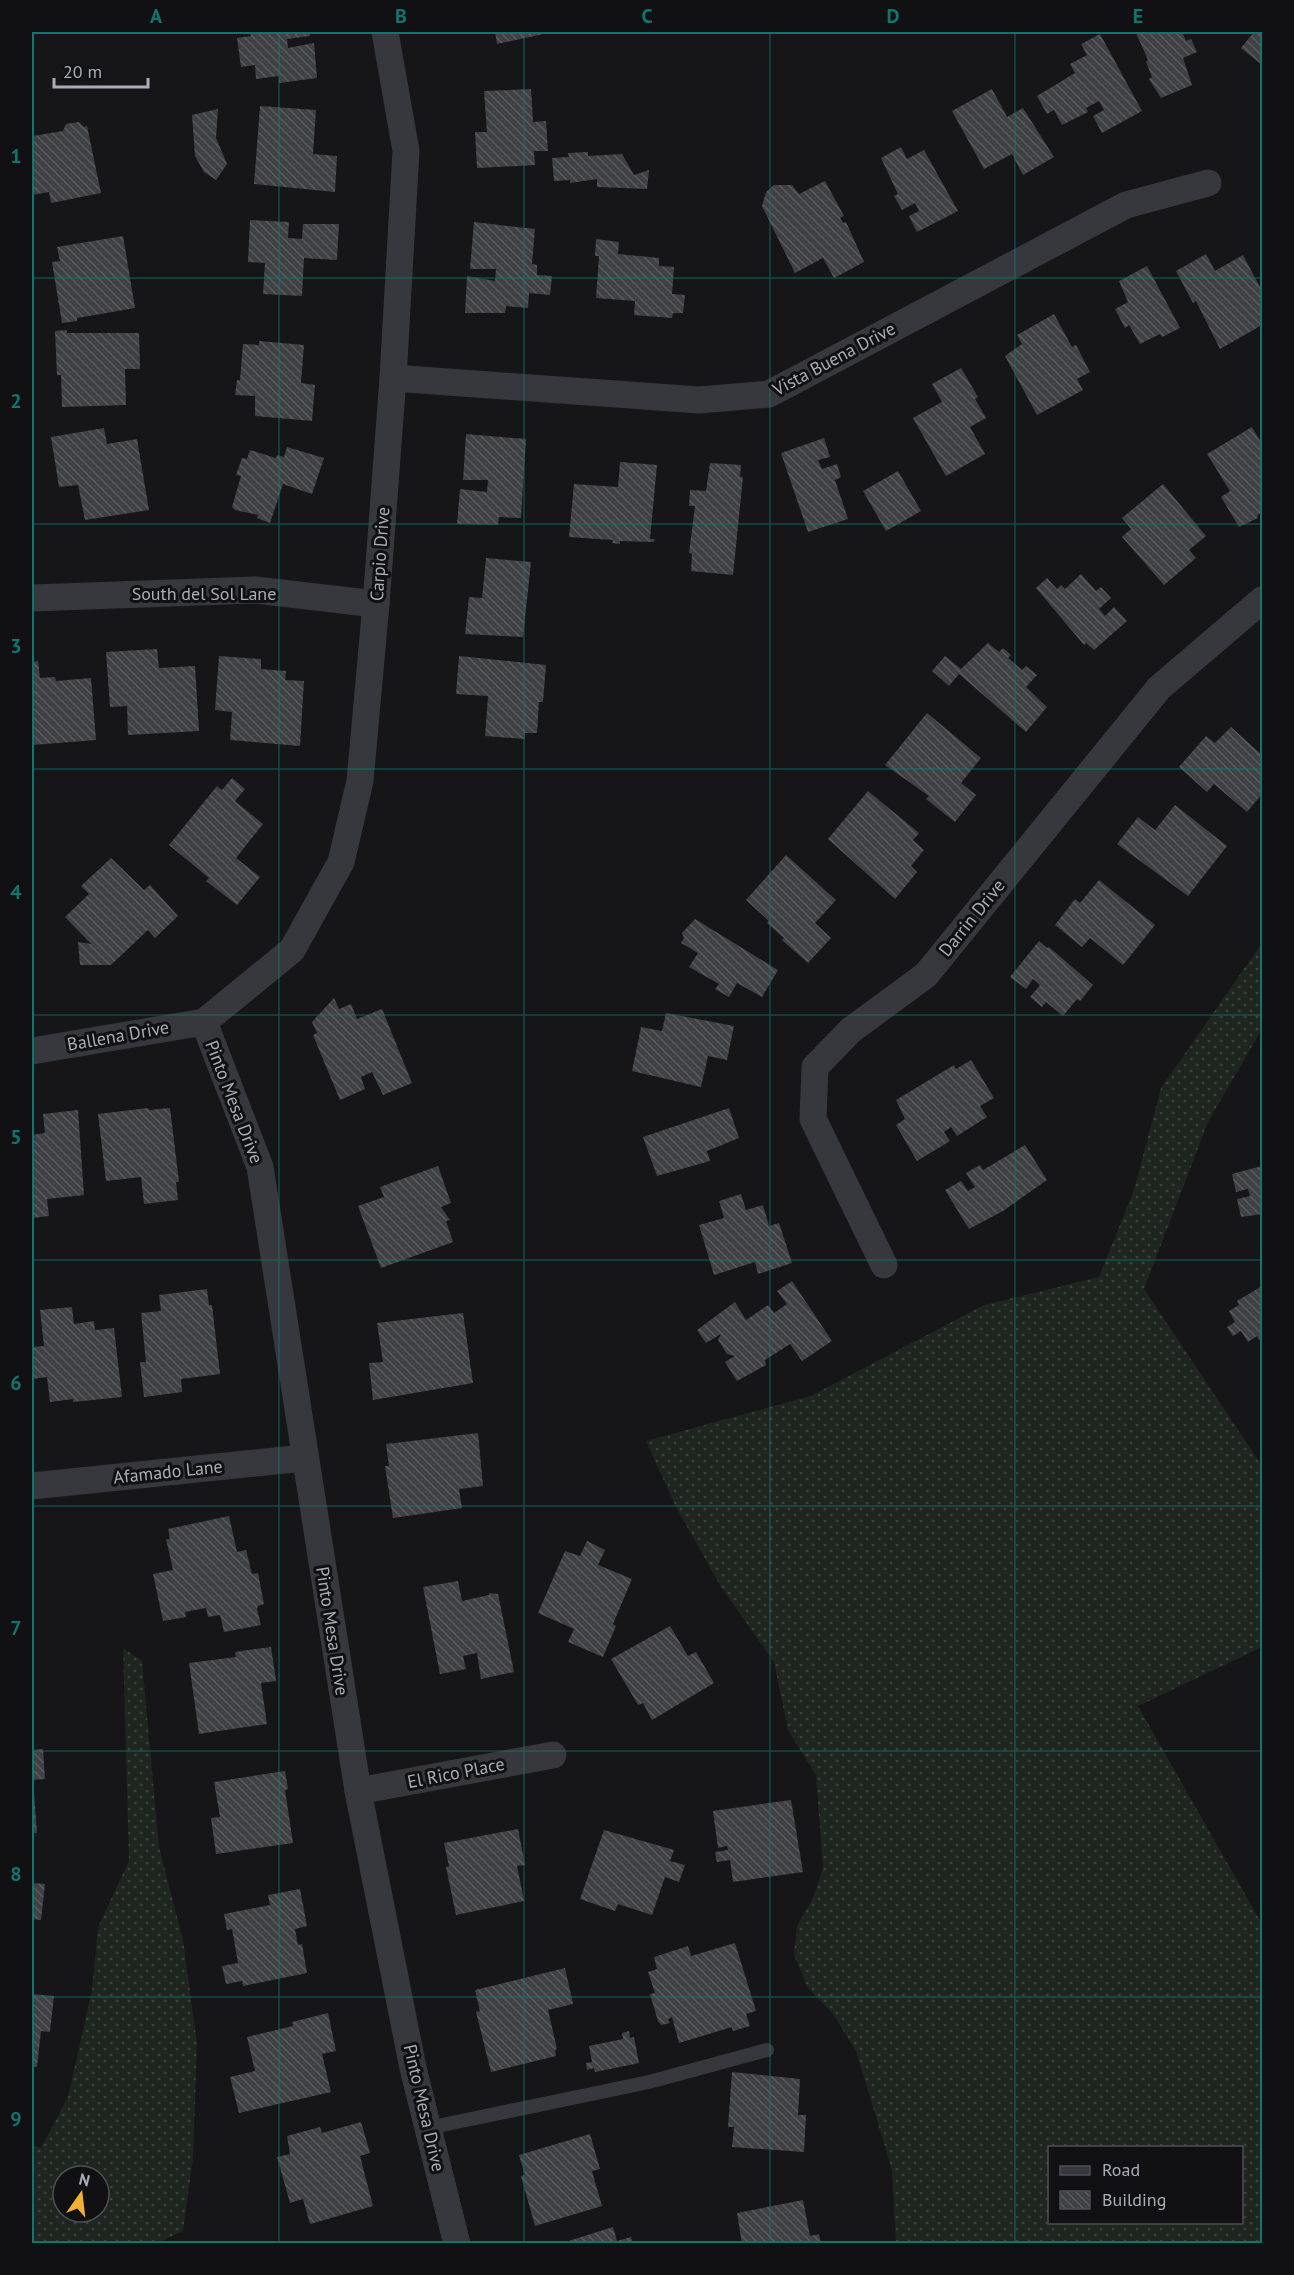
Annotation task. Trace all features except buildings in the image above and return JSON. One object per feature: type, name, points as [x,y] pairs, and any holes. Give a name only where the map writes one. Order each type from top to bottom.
[{"type":"street","name":"Carpio Drive","points":[[204,1022],[292,950],[341,862],[360,781],[393,378],[406,152],[385,32]]},
{"type":"street","name":"Vista Buena Drive","points":[[393,378],[699,400],[769,394],[1126,205],[1208,183]]},
{"type":"street","name":"South del Sol Lane","points":[[32,597],[255,590],[376,604]]},
{"type":"street","name":"Darrin Drive","points":[[884,1265],[813,1119],[815,1067],[851,1030],[926,975],[1159,688],[1263,600]]},
{"type":"street","name":"Ballena Drive","points":[[32,1051],[204,1022]]},
{"type":"street","name":"Pinto Mesa Drive","points":[[204,1022],[260,1167],[358,1791],[413,2068],[457,2244]]},
{"type":"street","name":"Afamado Lane","points":[[32,1486],[304,1458]]},
{"type":"street","name":"El Rico Place","points":[[358,1791],[553,1755]]},
{"type":"lane","points":[[428,2128],[649,2082],[767,2050]]},
{"type":"shaded area","points":[[1262,943],[1262,1029],[1208,1122],[1144,1289],[1262,1466],[1262,1647],[1138,1706],[1262,1924],[1262,2243],[896,2243],[892,2170],[856,2051],[833,2014],[808,1988],[794,1955],[797,1926],[813,1898],[823,1868],[816,1775],[788,1730],[774,1662],[721,1587],[675,1505],[646,1441],[811,1396],[984,1305],[1099,1277],[1134,1190],[1161,1088]]},
{"type":"shaded area","points":[[123,1648],[142,1661],[159,1847],[183,1940],[197,2043],[193,2158],[183,2231],[158,2243],[32,2243],[32,2145],[41,2148],[68,2097],[92,1990],[98,1927],[129,1861]]}]
